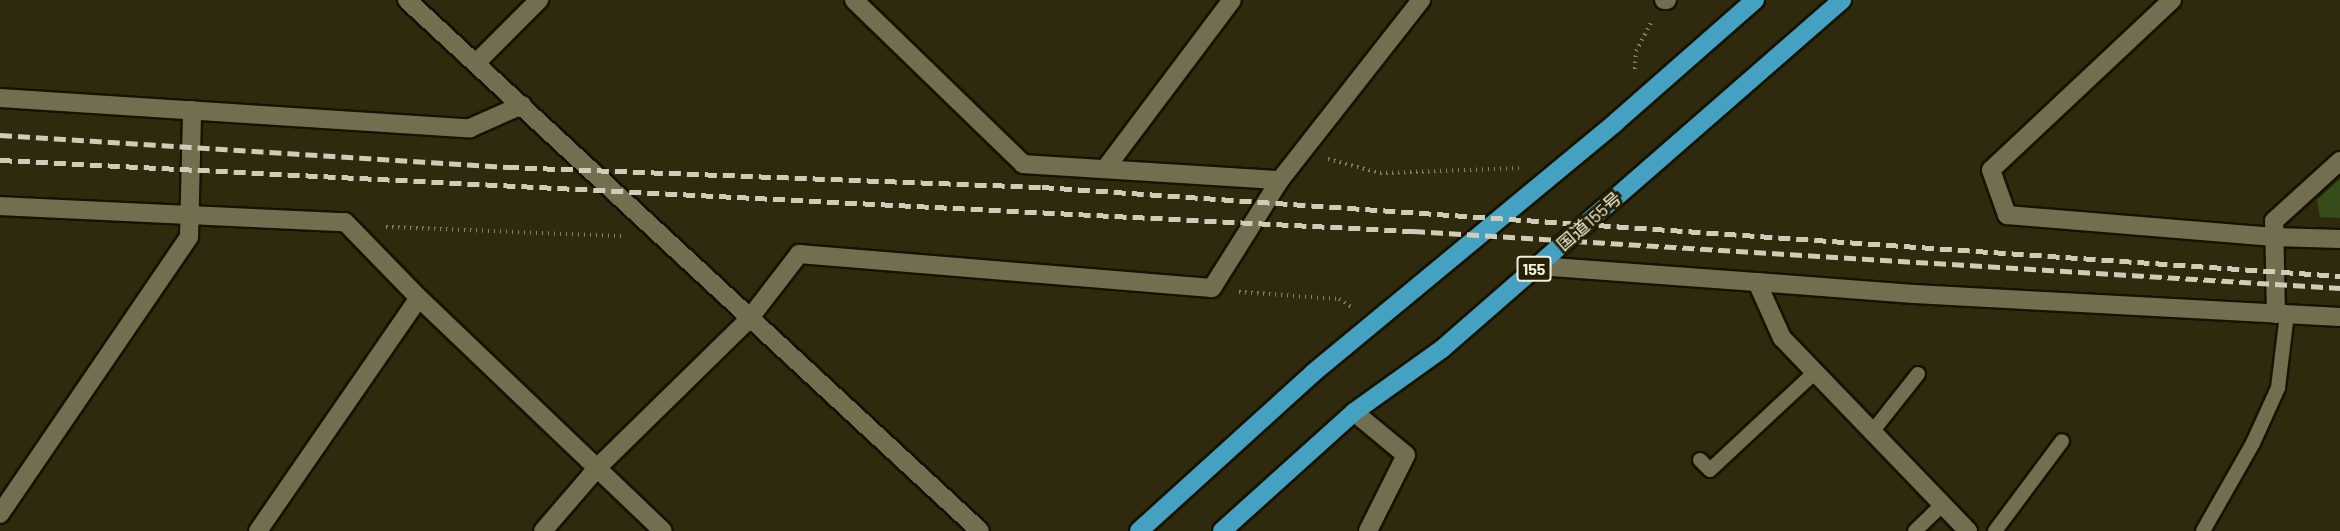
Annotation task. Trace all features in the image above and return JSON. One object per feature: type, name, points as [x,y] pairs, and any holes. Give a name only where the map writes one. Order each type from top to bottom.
[{"type":"highway","points":[[1139,531],[1313,373],[1616,122],[1755,0]]},
{"type":"highway","name":"国道155号","points":[[1222,531],[1354,412],[1442,349],[1842,0]]},
{"type":"street","points":[[407,0],[477,62],[749,319],[980,531]]},
{"type":"street","points":[[477,62],[539,0]]},
{"type":"street","points":[[854,0],[1023,164],[1280,180]]},
{"type":"street","points":[[1105,169],[1232,0]]},
{"type":"street","points":[[543,531],[598,467],[749,319],[799,254],[1212,288],[1280,180],[1421,0]]},
{"type":"street","points":[[2172,0],[1991,170],[2007,215],[2274,237],[2340,239]]},
{"type":"street","points":[[0,98],[470,128],[522,105]]},
{"type":"street","points":[[0,514],[189,237],[192,110]]},
{"type":"street","points":[[2282,314],[2274,220],[2340,161]]},
{"type":"street","points":[[0,206],[345,222],[419,298],[663,531]]},
{"type":"street","points":[[1537,266],[1914,294],[2340,317]]},
{"type":"street","points":[[1756,282],[1782,338],[1968,531]]},
{"type":"street","points":[[258,531],[419,298]]},
{"type":"street","points":[[1354,412],[1406,455],[1368,531]]},
{"type":"lane","points":[[2203,531],[2253,443],[2278,388],[2282,314]]},
{"type":"lane","points":[[1700,460],[1710,470],[1815,372]]},
{"type":"lane","points":[[1872,432],[1918,374]]},
{"type":"lane","points":[[1995,531],[2062,441]]},
{"type":"lane","points":[[1915,531],[1942,505]]},
{"type":"path","points":[[1635,70],[1636,51],[1663,3]]},
{"type":"path","points":[[1310,142],[1330,161],[1380,173],[1519,168]]},
{"type":"path","points":[[350,226],[662,237]]},
{"type":"path","points":[[1212,288],[1339,298],[1354,309]]},
{"type":"green space","points":[[2340,179],[2340,218],[2320,217],[2317,200]]},
{"type":"railway","points":[[0,135],[507,167],[1042,187],[2340,276]]},
{"type":"railway","points":[[0,160],[1413,231],[2340,288]]}]
